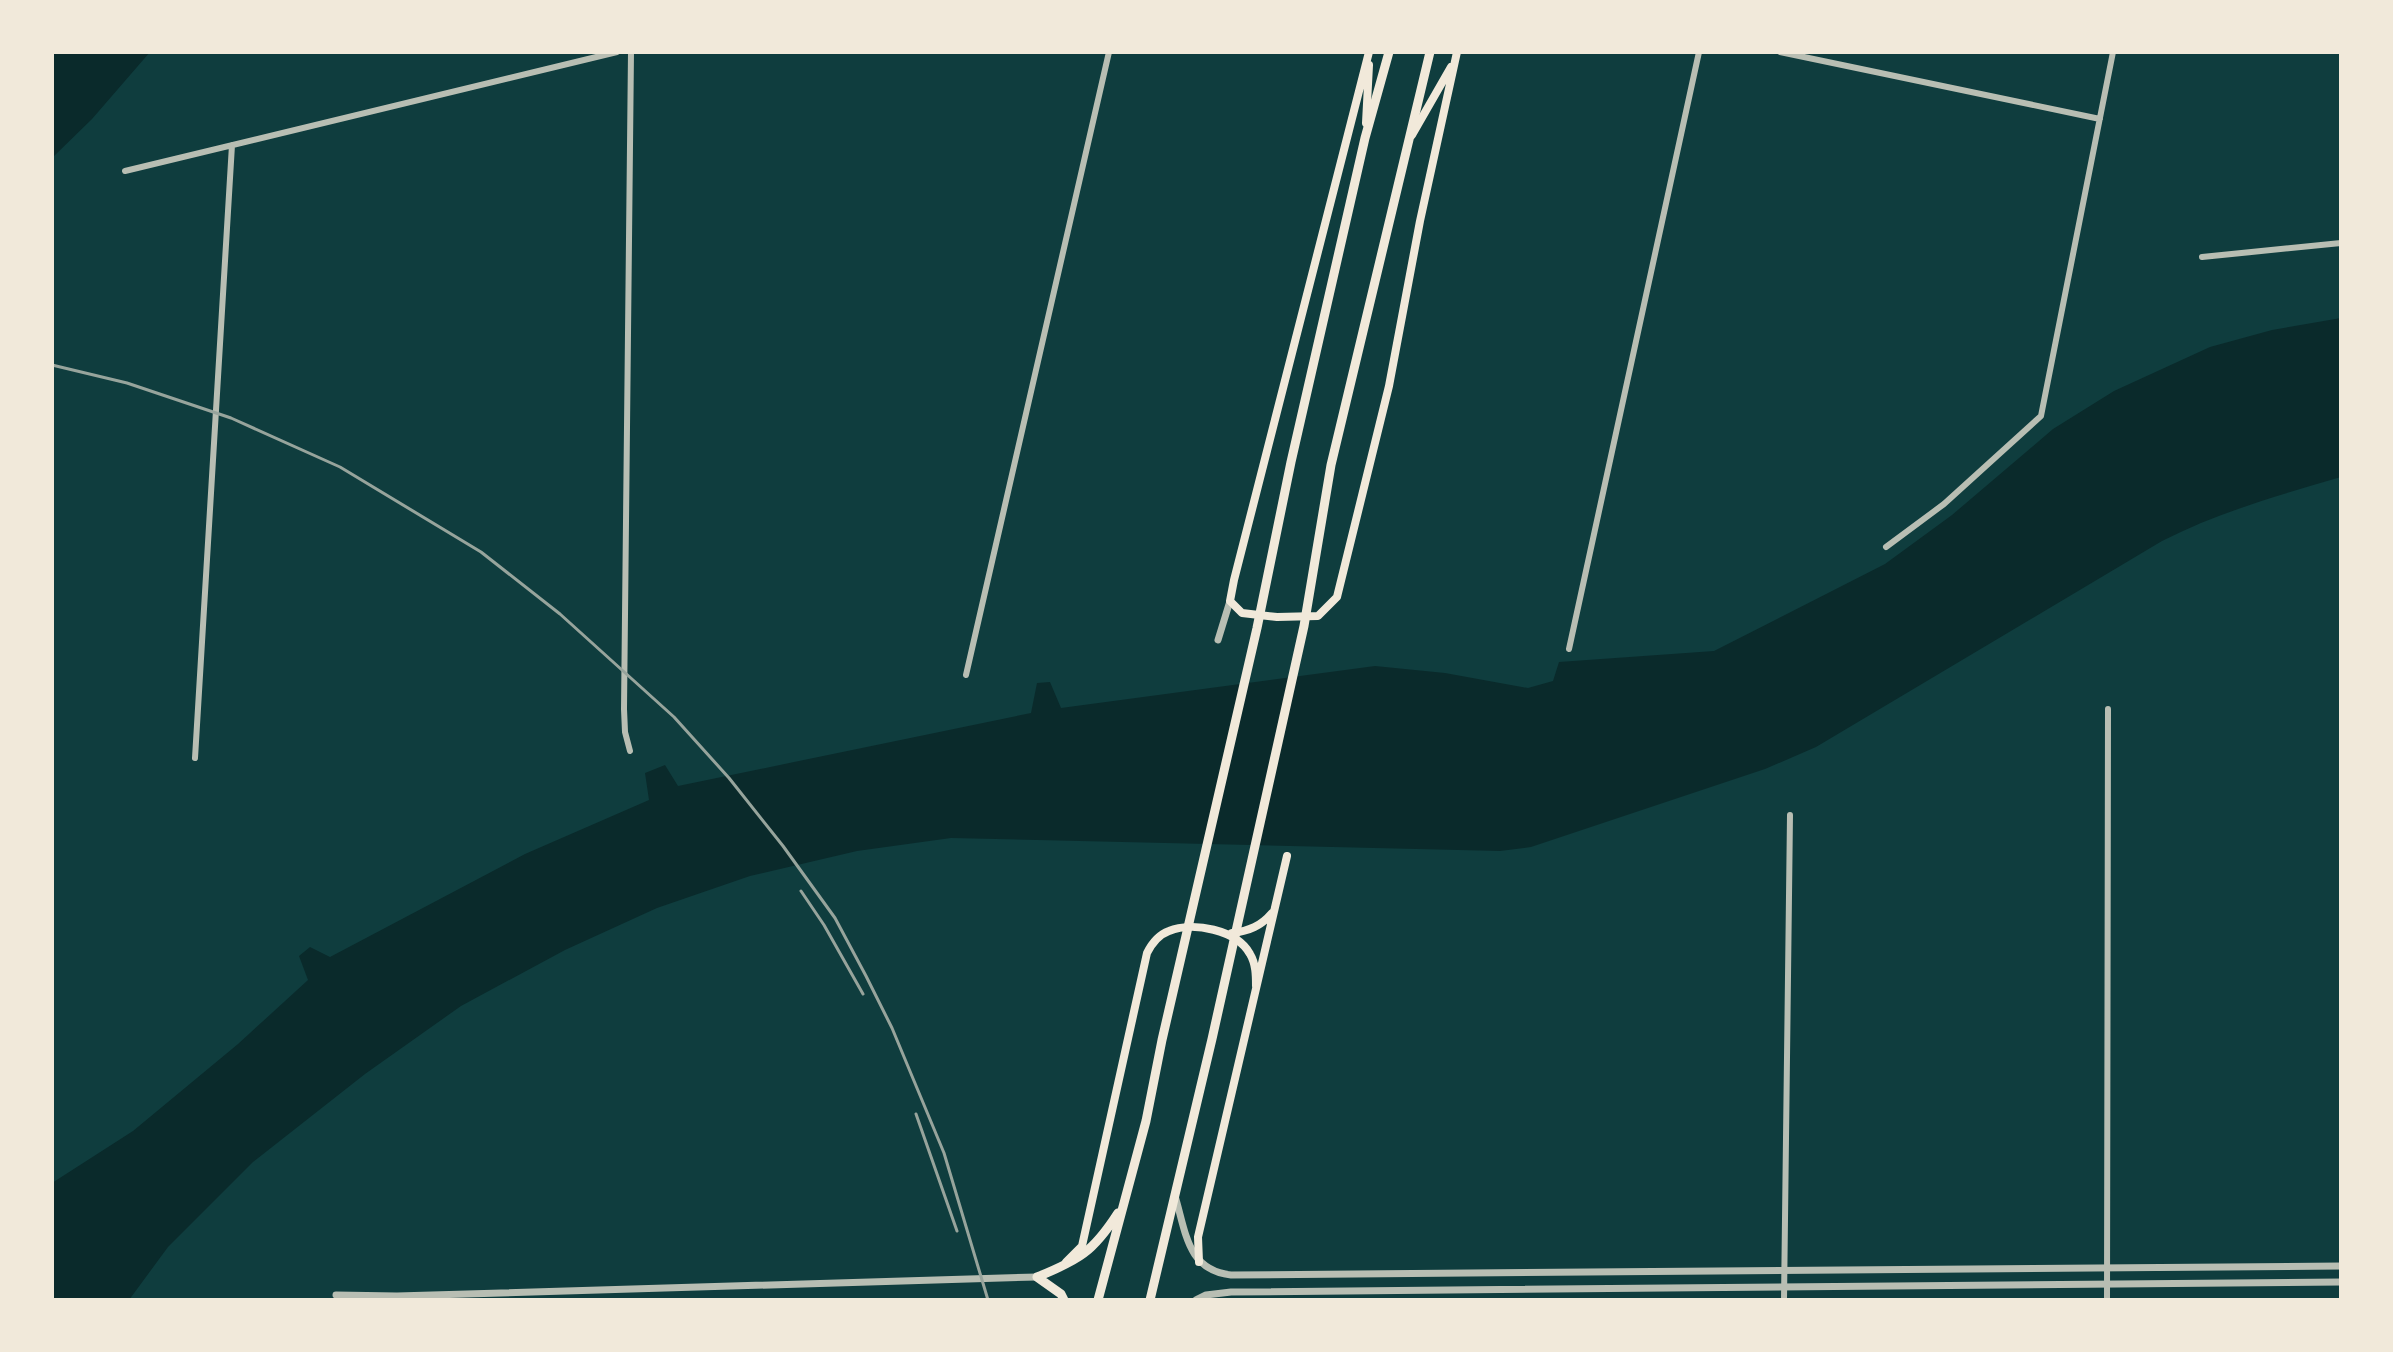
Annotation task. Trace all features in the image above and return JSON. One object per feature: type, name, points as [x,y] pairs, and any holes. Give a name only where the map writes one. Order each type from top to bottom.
[{"type":"main road","points":[[1365,138],[1369,52]]},
{"type":"main road","points":[[1369,52],[1234,580],[1230,601],[1242,613],[1277,617],[1318,616],[1337,597],[1389,386],[1420,221],[1456,56]]},
{"type":"main road","points":[[1098,1300],[1146,1121],[1257,628],[1291,462],[1365,138],[1389,52]]},
{"type":"main road","points":[[1150,1300],[1304,626],[1331,465],[1430,52]]},
{"type":"main road","points":[[1407,143],[1456,56]]},
{"type":"main road","points":[[1199,1262],[1198,1237],[1287,856]]},
{"type":"main road","points":[[1060,1268],[1082,1246],[1147,953],[1152,943],[1170,930],[1183,928],[1242,932],[1266,921],[1274,910]]},
{"type":"main road","points":[[1215,931],[1241,943],[1251,955],[1256,986]]},
{"type":"main road","points":[[1037,1277],[1080,1258],[1101,1239],[1124,1204]]},
{"type":"main road","points":[[1037,1277],[1061,1294],[1064,1300]]},
{"type":"street","points":[[125,171],[617,52]]},
{"type":"street","points":[[630,751],[625,732],[624,693],[631,52]]},
{"type":"street","points":[[966,675],[1109,52]]},
{"type":"street","points":[[1569,649],[1699,52]]},
{"type":"street","points":[[1780,52],[2100,119]]},
{"type":"street","points":[[1886,547],[1944,504],[2041,416],[2113,52]]},
{"type":"street","points":[[195,758],[232,145]]},
{"type":"street","points":[[2202,257],[2341,243]]},
{"type":"street","points":[[1218,640],[1230,601]]},
{"type":"street","points":[[2107,1300],[2108,709]]},
{"type":"street","points":[[1784,1300],[1790,815]]},
{"type":"street","points":[[1175,1196],[1192,1252],[1199,1262],[1217,1274],[1231,1275],[2341,1266]]},
{"type":"street","points":[[336,1295],[397,1296],[1037,1277]]},
{"type":"street","points":[[1196,1300],[1206,1295],[1231,1292],[2341,1282]]},
{"type":"water","points":[[52,52],[150,52],[92,119],[52,158]]},
{"type":"water","points":[[2341,318],[2341,477],[2228,513],[2162,541],[1816,747],[1765,769],[1531,847],[1500,851],[951,838],[857,851],[750,876],[657,908],[565,950],[461,1006],[365,1074],[253,1162],[168,1247],[129,1300],[52,1300],[52,1183],[133,1131],[238,1044],[308,980],[299,956],[310,947],[330,957],[525,854],[649,800],[645,773],[665,765],[678,786],[1031,713],[1037,683],[1050,682],[1061,708],[1375,666],[1445,673],[1528,688],[1553,681],[1559,662],[1714,651],[1885,564],[1952,515],[2053,429],[2114,391],[2210,347],[2272,330]]},
{"type":"railway","points":[[52,365],[127,383],[231,418],[340,467],[481,552],[560,614],[674,717],[729,778],[835,918],[892,1028],[944,1153],[988,1300]]},
{"type":"railway","points":[[801,891],[863,994]]},
{"type":"railway","points":[[916,1114],[957,1231]]}]
